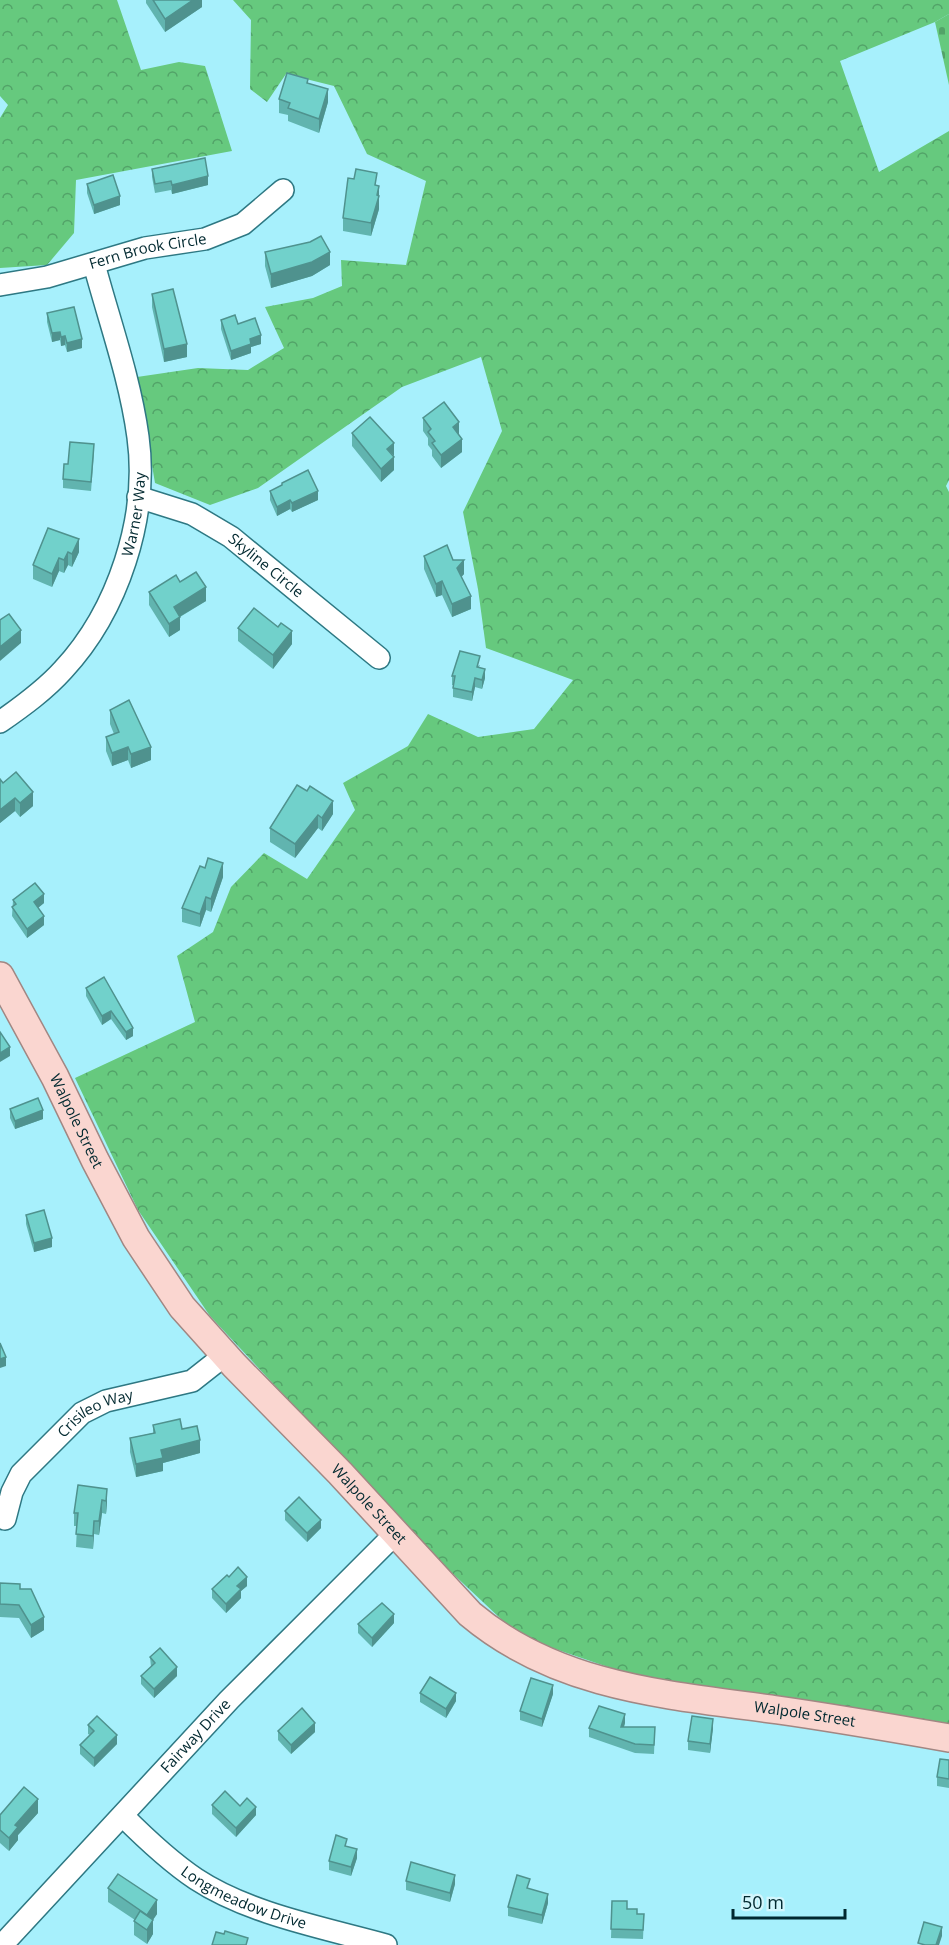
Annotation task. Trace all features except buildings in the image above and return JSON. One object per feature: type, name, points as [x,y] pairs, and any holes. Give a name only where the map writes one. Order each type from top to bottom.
[{"type":"main road","name":"Walpole Street","points":[[0,976],[55,1077],[94,1160],[136,1238],[183,1307],[225,1355],[396,1533],[470,1614],[494,1634],[545,1662],[575,1673],[635,1689],[949,1738]]},
{"type":"street","name":"Fern Brook Circle","points":[[0,285],[47,277],[145,248],[205,239],[252,218],[283,190]]},
{"type":"street","name":"Warner Way","points":[[0,722],[46,687],[83,645],[105,609],[129,548],[138,497],[138,438],[94,264]]},
{"type":"street","name":"Skyline Circle","points":[[138,497],[192,514],[231,537],[380,658]]},
{"type":"street","name":"Crisileo Way","points":[[5,1519],[12,1492],[21,1474],[82,1413],[106,1401],[192,1381],[225,1355]]},
{"type":"street","name":"Fairway Drive","points":[[2,1945],[229,1700],[396,1533]]},
{"type":"street","name":"Longmeadow Drive","points":[[123,1816],[155,1848],[188,1873],[231,1898],[293,1919],[386,1945]]},
{"type":"green space","points":[[0,0],[117,0],[141,70],[179,62],[205,66],[232,151],[76,180],[74,233],[47,265],[0,268],[0,118],[8,105],[0,96]]},
{"type":"green space","points":[[233,0],[949,0],[949,14],[935,22],[840,61],[879,172],[949,131],[949,480],[946,486],[949,492],[949,1729],[655,1683],[520,1637],[433,1555],[210,1316],[138,1210],[75,1078],[195,1022],[177,956],[213,932],[231,887],[264,853],[307,879],[355,810],[343,783],[408,746],[428,714],[478,737],[534,729],[573,680],[486,648],[478,589],[463,512],[502,431],[481,357],[402,387],[258,488],[210,505],[155,483],[137,377],[198,368],[248,370],[284,348],[265,307],[313,298],[342,286],[341,260],[406,265],[426,181],[367,154],[334,86],[286,74],[267,102],[250,89],[251,20]]},
{"type":"green space","points":[[949,14],[949,85],[935,22]]}]
